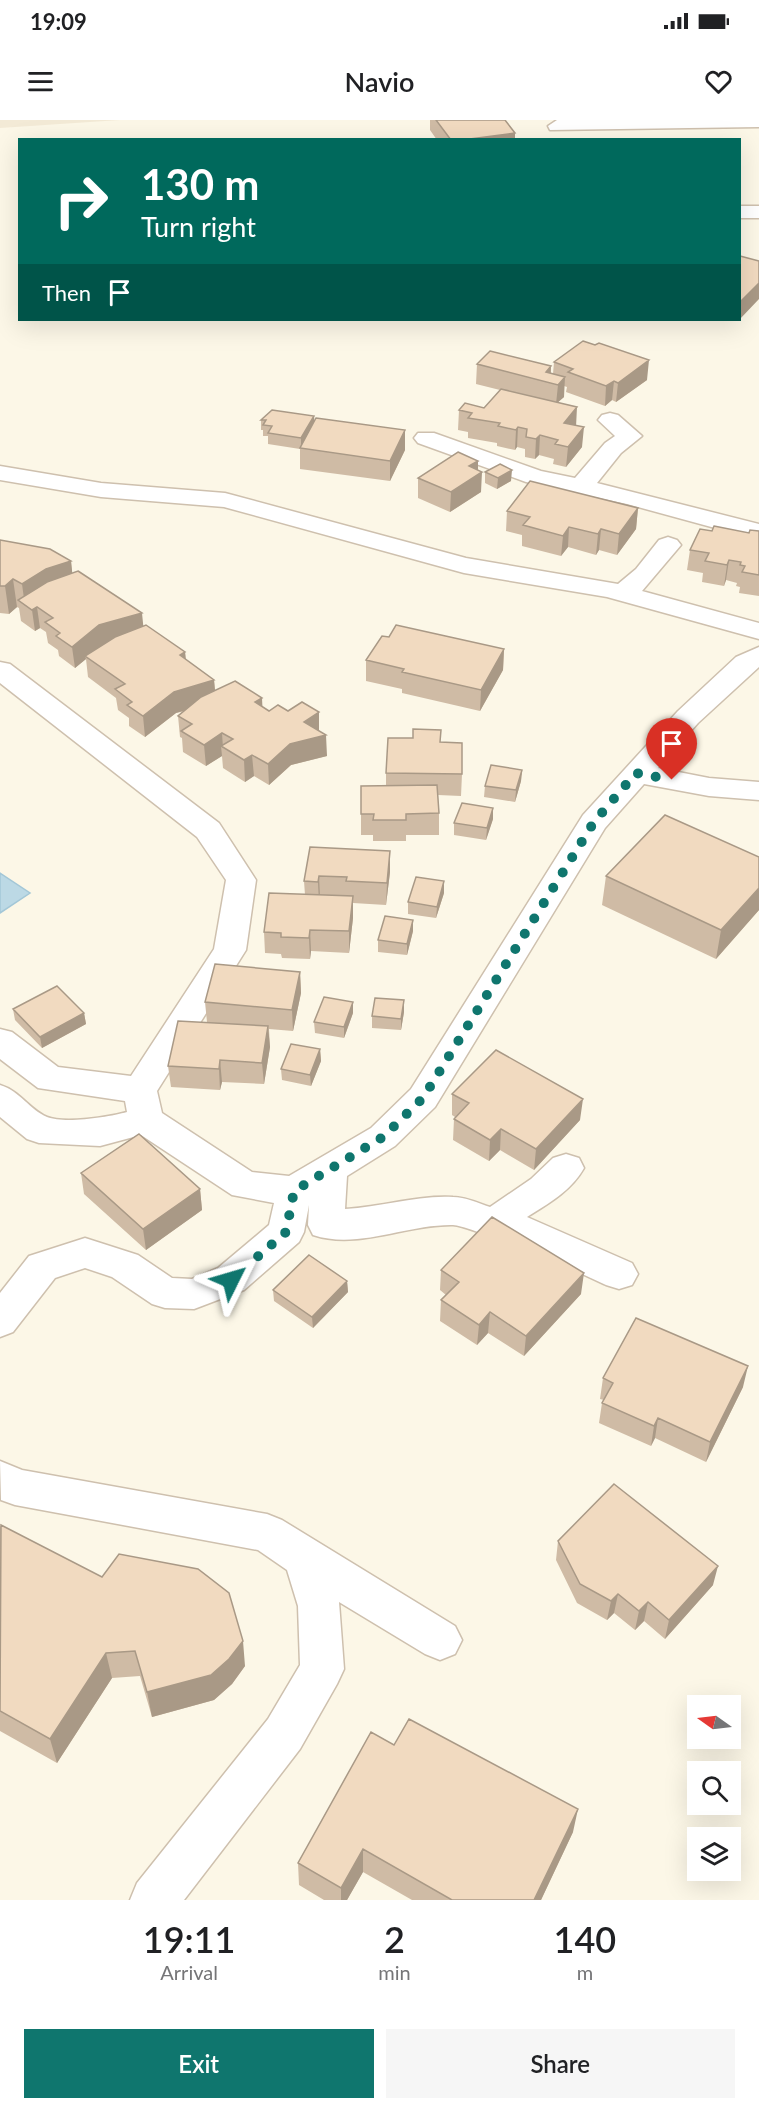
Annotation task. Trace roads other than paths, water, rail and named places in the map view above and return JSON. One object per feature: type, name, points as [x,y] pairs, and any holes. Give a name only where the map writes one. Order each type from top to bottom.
[{"type":"street","points":[[554,123],[759,122]]},
{"type":"street","points":[[554,123],[575,138]]},
{"type":"street","points":[[741,212],[759,212]]},
{"type":"street","points":[[581,486],[614,448],[630,436],[610,420]]},
{"type":"street","points":[[426,438],[535,477],[581,486],[759,532]]},
{"type":"street","points":[[0,473],[100,490],[225,500],[464,565],[622,594],[759,631]]},
{"type":"street","points":[[622,594],[645,574],[668,545]]},
{"type":"street","points":[[0,1041],[50,1079],[143,1105],[203,1160],[245,1185],[294,1191],[383,1137],[423,1098],[594,822],[688,717],[746,663],[759,655]]},
{"type":"street","points":[[0,670],[208,830],[241,880],[230,950],[143,1105],[100,1133],[39,1130],[0,1098]]},
{"type":"street","points":[[636,773],[709,788],[759,790]]},
{"type":"street","points":[[497,1222],[511,1209],[544,1189],[566,1168]]},
{"type":"street","points":[[330,1171],[326,1225],[376,1222],[423,1212],[456,1211],[497,1222],[540,1238],[618,1274]]},
{"type":"street","points":[[0,1321],[42,1267],[85,1253],[125,1266],[165,1293],[194,1294],[231,1280],[286,1232],[294,1191]]},
{"type":"street","points":[[0,1479],[15,1487],[267,1533],[440,1640]]},
{"type":"street","points":[[153,1900],[284,1734],[321,1670],[319,1606],[305,1558]]},
{"type":"water","points":[[0,873],[30,893],[0,913]]}]
